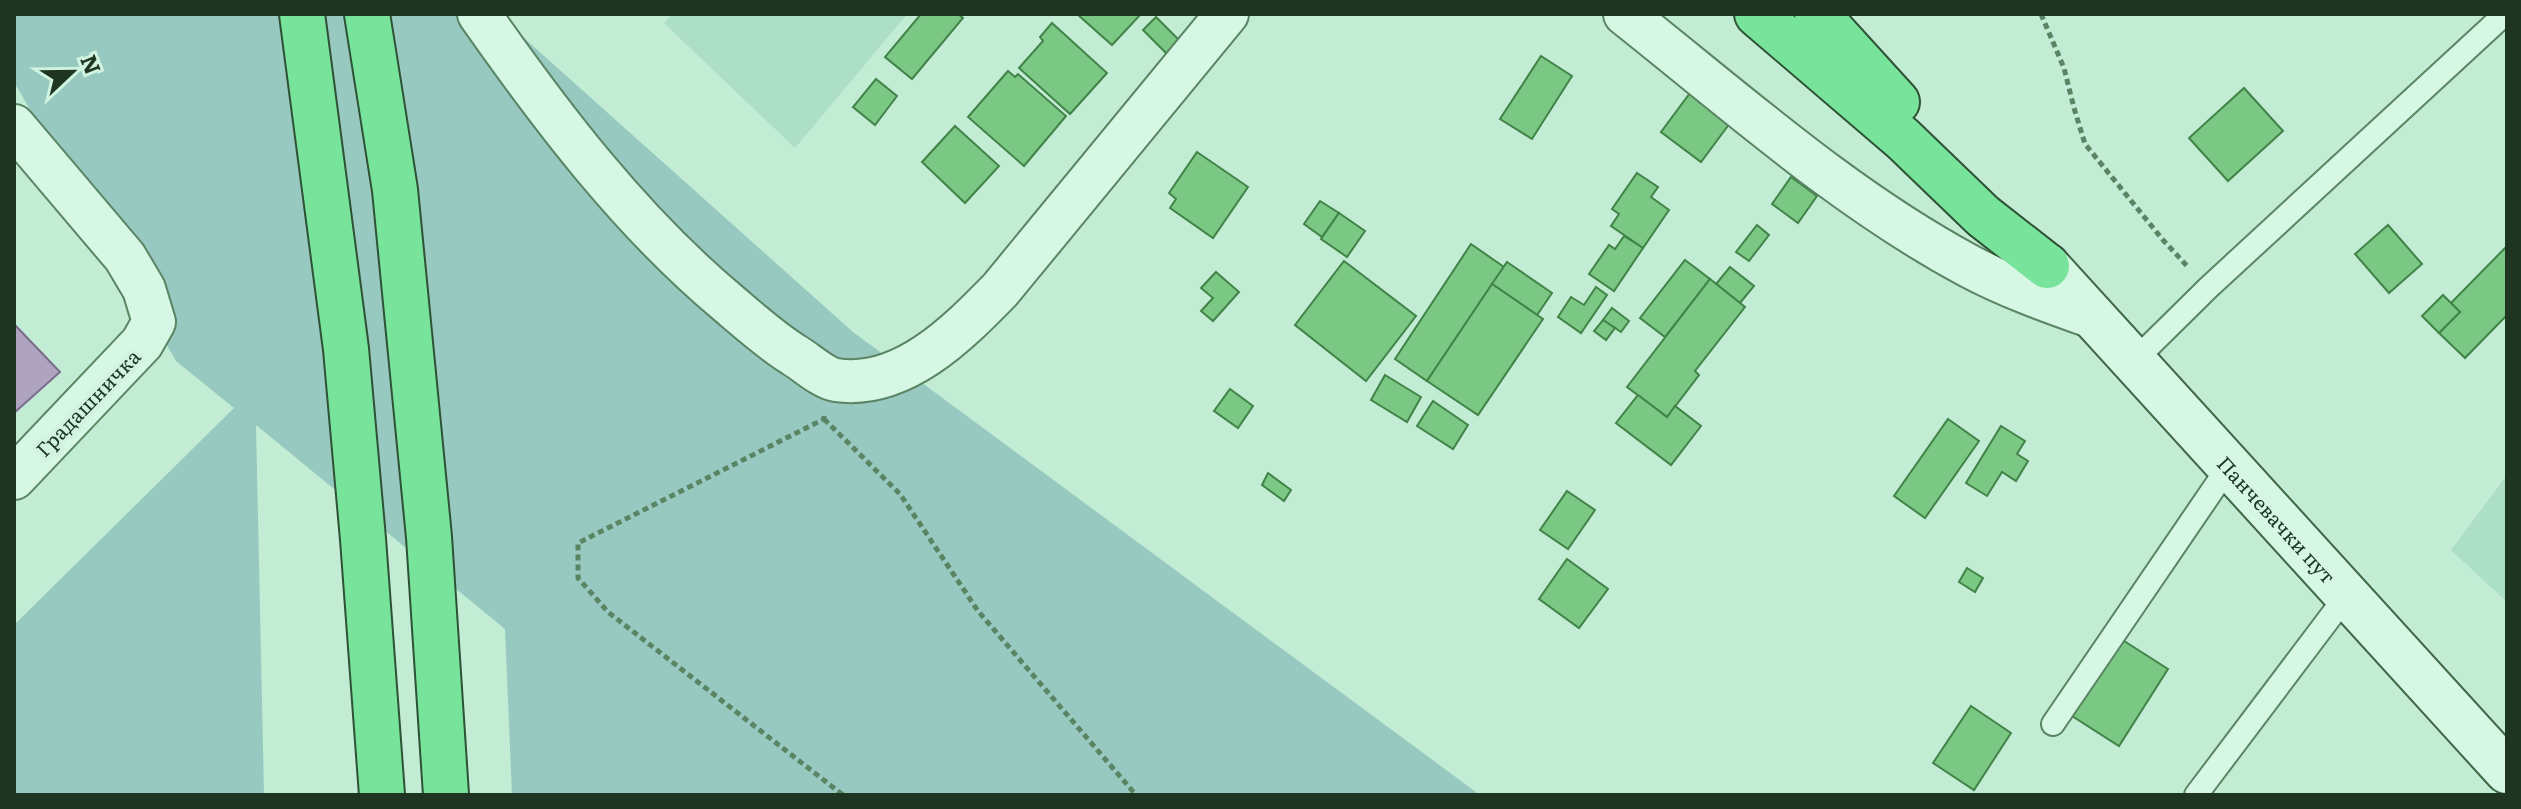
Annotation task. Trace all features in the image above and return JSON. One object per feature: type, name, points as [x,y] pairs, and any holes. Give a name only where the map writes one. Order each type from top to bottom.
[{"type":"highway","points":[[302,14],[346,349],[365,554],[382,795]]},
{"type":"highway","points":[[367,14],[395,190],[429,537],[446,795]]},
{"type":"highway","points":[[1757,14],[1903,139],[1983,216],[2047,266]]},
{"type":"highway","points":[[1817,14],[2047,266]]},
{"type":"main road","name":"Панчевачки пут","points":[[2047,266],[2507,771]]},
{"type":"street","points":[[479,14],[616,195],[690,271],[776,344],[828,399],[910,365],[961,329],[1000,290],[1227,14]]},
{"type":"street","points":[[1625,14],[1843,187],[1922,239],[1985,274],[2093,317]]},
{"type":"street","name":"Градашничка","points":[[14,126],[125,257],[144,289],[154,322],[142,343],[14,478]]},
{"type":"lane","points":[[2133,362],[2208,288],[2505,14]]},
{"type":"lane","points":[[2053,724],[2229,466]]},
{"type":"lane","points":[[2196,795],[2347,595]]},
{"type":"path","points":[[2041,14],[2064,68],[2085,144],[2163,240],[2208,288]]},
{"type":"path","points":[[843,795],[608,612],[578,578],[578,543],[828,399],[900,494],[978,611],[1136,795]]},
{"type":"green space","points":[[672,14],[907,14],[795,148],[664,23]]},
{"type":"green space","points":[[2507,475],[2507,602],[2451,550]]},
{"type":"shaded area","points":[[14,14],[497,14],[853,332],[1480,795],[512,795],[505,629],[256,425],[264,795],[14,795],[14,625],[234,408],[176,361],[14,82]]},
{"type":"shaded area","points":[[14,324],[60,372],[14,413]]},
{"type":"building","points":[[921,14],[958,14],[963,18],[912,79],[885,57]]},
{"type":"building","points":[[1077,14],[1141,14],[1112,45]]},
{"type":"building","points":[[1156,17],[1186,47],[1173,60],[1143,30]]},
{"type":"building","points":[[1052,23],[1107,73],[1070,114],[1019,68],[1043,41],[1040,37]]},
{"type":"building","points":[[1541,56],[1572,76],[1532,139],[1500,119]]},
{"type":"building","points":[[1008,71],[1015,77],[1018,74],[1066,116],[1024,166],[968,117]]},
{"type":"building","points":[[876,79],[897,96],[875,125],[853,107]]},
{"type":"building","points":[[2244,88],[2283,131],[2228,181],[2189,138]]},
{"type":"building","points":[[1693,89],[1733,119],[1701,162],[1661,132]]},
{"type":"building","points":[[955,126],[999,166],[965,203],[922,162]]},
{"type":"building","points":[[1197,152],[1248,187],[1213,238],[1170,208],[1176,199],[1169,193]]},
{"type":"building","points":[[1637,173],[1658,187],[1651,197],[1669,210],[1643,248],[1611,226],[1619,214],[1612,209]]},
{"type":"building","points":[[1791,177],[1817,196],[1798,223],[1772,204]]},
{"type":"building","points":[[1320,201],[1339,213],[1322,237],[1304,224]]},
{"type":"building","points":[[1339,213],[1365,231],[1347,257],[1321,239]]},
{"type":"building","points":[[1757,225],[1769,235],[1749,261],[1736,252]]},
{"type":"building","points":[[2388,225],[2422,264],[2389,293],[2355,254]]},
{"type":"building","points":[[1624,236],[1643,248],[1614,291],[1589,274],[1609,245],[1615,249]]},
{"type":"building","points":[[1471,244],[1504,267],[1427,381],[1395,359]]},
{"type":"building","points":[[2507,246],[2507,315],[2465,358],[2439,333],[2460,312],[2451,303]]},
{"type":"building","points":[[1685,260],[1710,279],[1665,337],[1640,318]]},
{"type":"building","points":[[1344,261],[1416,316],[1366,381],[1295,325]]},
{"type":"building","points":[[1507,262],[1552,293],[1537,315],[1492,284]]},
{"type":"building","points":[[1730,267],[1754,286],[1740,303],[1716,284]]},
{"type":"building","points":[[1216,272],[1239,292],[1213,321],[1201,311],[1213,298],[1201,288]]},
{"type":"building","points":[[1710,279],[1745,307],[1695,371],[1699,375],[1667,417],[1627,387]]},
{"type":"building","points":[[1492,284],[1543,319],[1478,415],[1427,381]]},
{"type":"building","points":[[1596,287],[1607,295],[1581,333],[1558,317],[1571,297],[1584,305]]},
{"type":"building","points":[[2443,295],[2460,312],[2439,333],[2422,316]]},
{"type":"building","points":[[1612,308],[1629,321],[1621,332],[1603,320]]},
{"type":"building","points":[[1603,320],[1615,328],[1606,340],[1594,331]]},
{"type":"building","points":[[1385,375],[1421,397],[1407,422],[1371,400]]},
{"type":"building","points":[[1230,389],[1253,406],[1238,428],[1214,411]]},
{"type":"building","points":[[1638,395],[1667,417],[1675,406],[1701,426],[1671,465],[1616,423]]},
{"type":"building","points":[[1433,401],[1468,425],[1453,449],[1417,426]]},
{"type":"building","points":[[1948,419],[1979,441],[1925,518],[1894,496]]},
{"type":"building","points":[[2001,426],[2025,441],[2017,454],[2028,461],[2016,481],[2002,472],[1987,496],[1966,483]]},
{"type":"building","points":[[1268,473],[1291,490],[1284,501],[1262,485]]},
{"type":"building","points":[[1567,491],[1595,510],[1568,549],[1540,530]]},
{"type":"building","points":[[1567,559],[1608,589],[1579,628],[1539,599]]},
{"type":"building","points":[[1967,568],[1983,578],[1975,592],[1959,582]]},
{"type":"building","points":[[2121,639],[2168,669],[2119,746],[2072,716]]},
{"type":"building","points":[[1971,706],[2011,733],[1974,790],[1933,763]]}]
